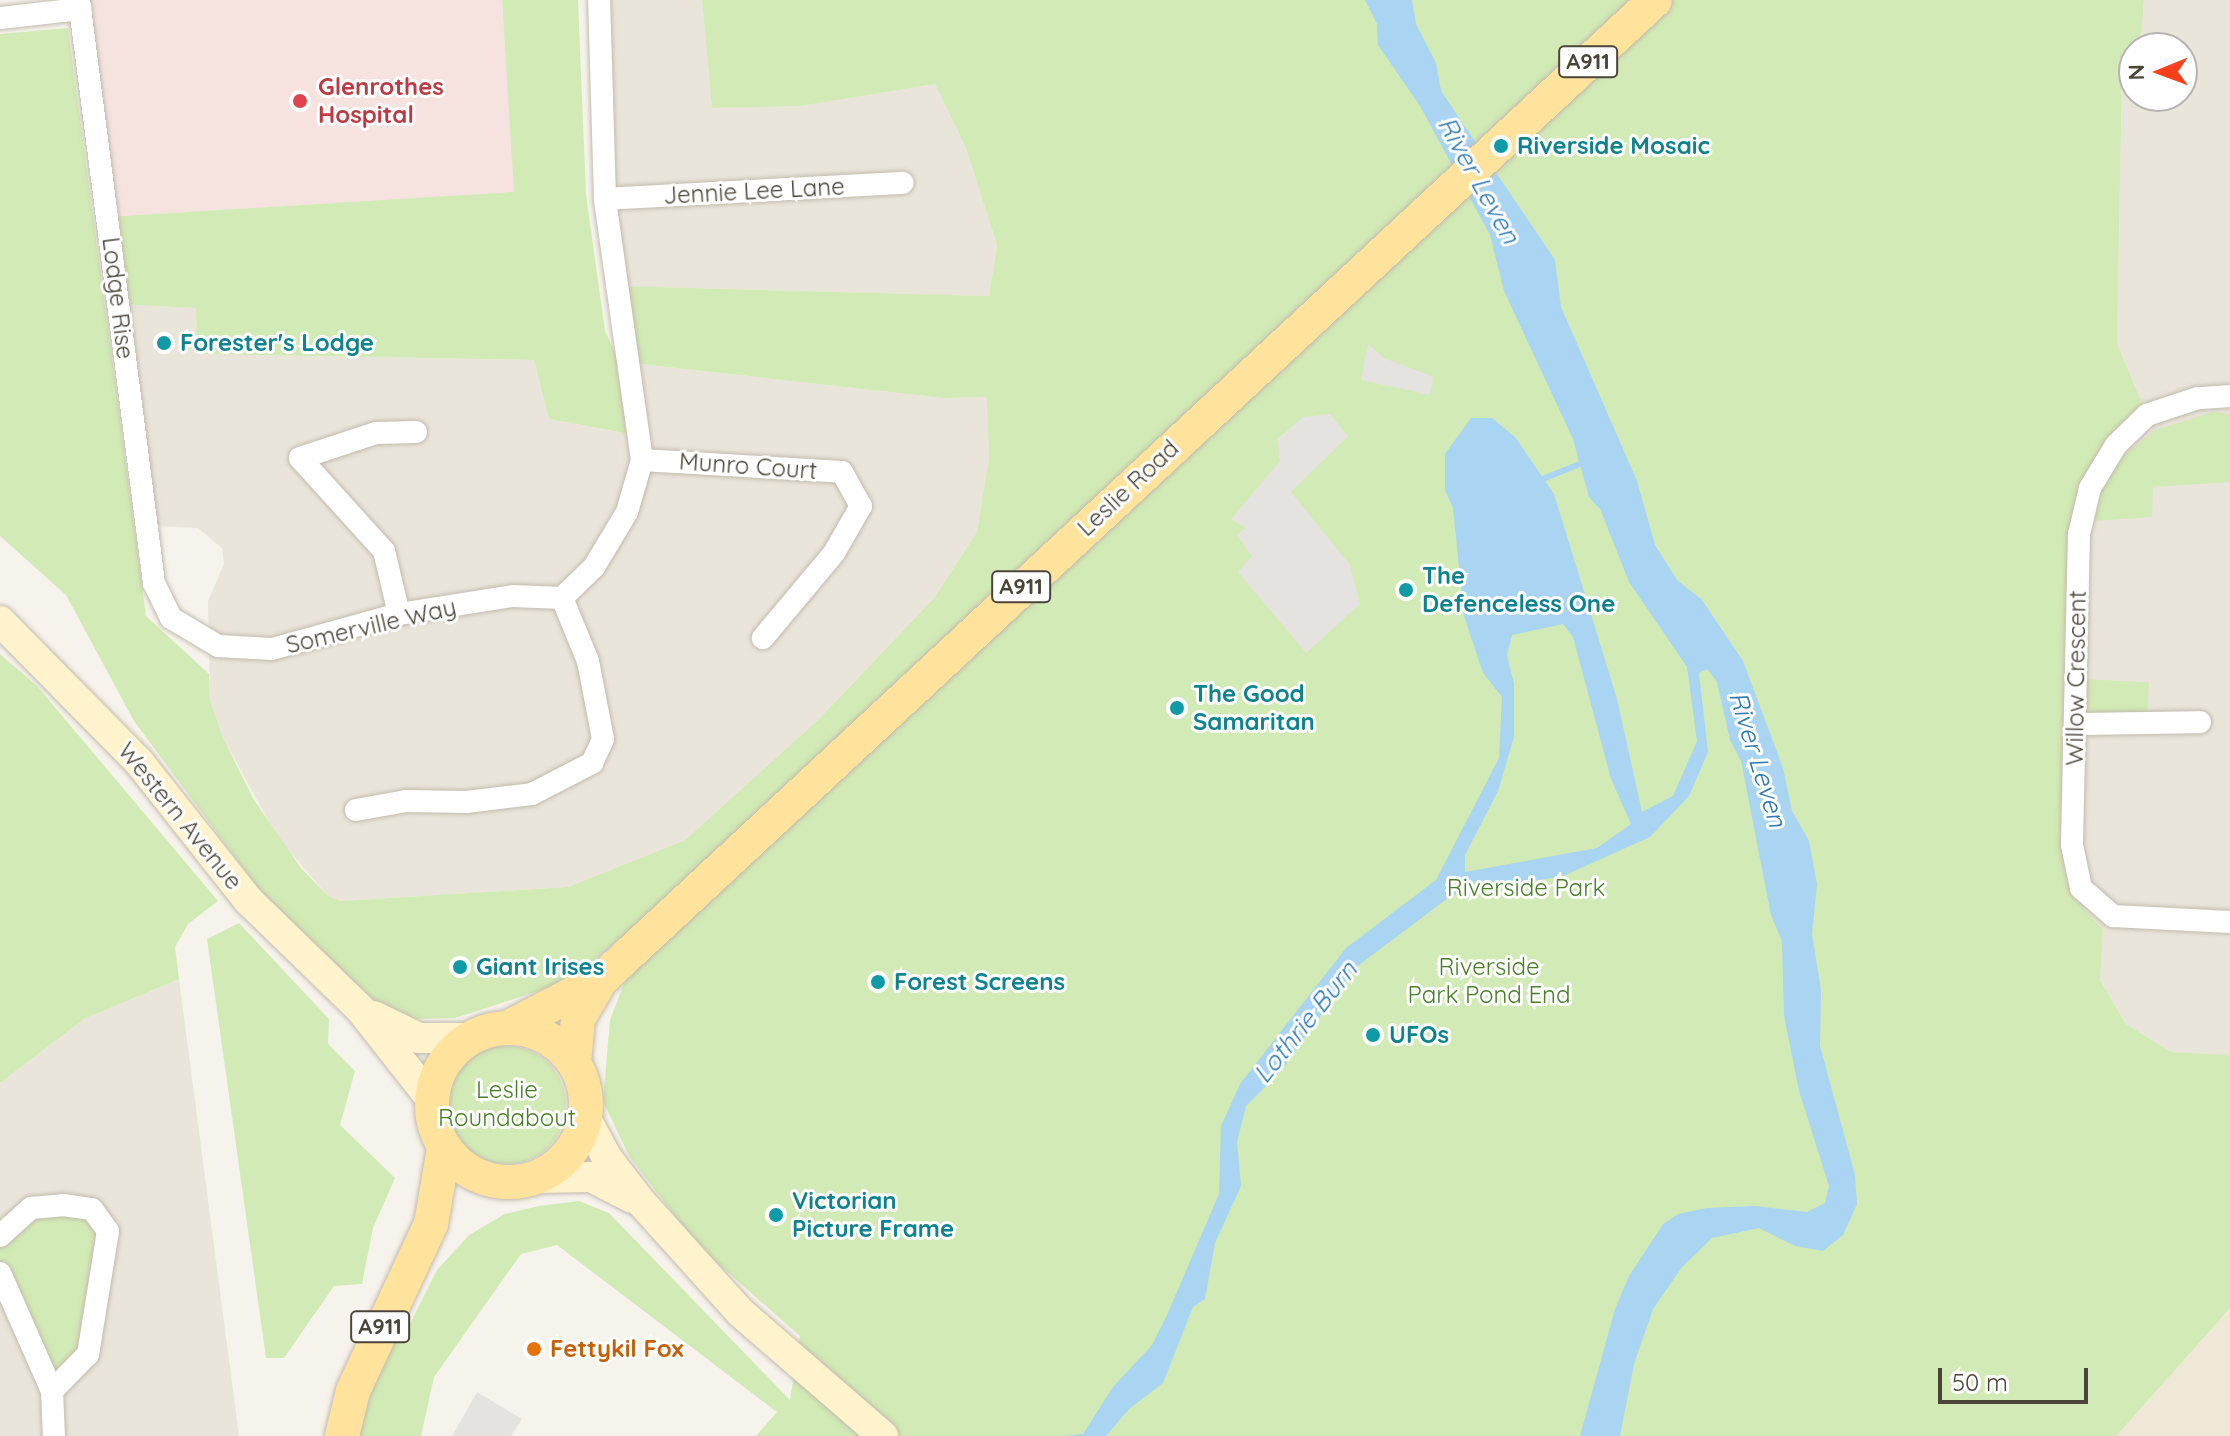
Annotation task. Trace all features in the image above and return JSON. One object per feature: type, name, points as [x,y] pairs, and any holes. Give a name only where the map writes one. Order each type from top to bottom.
[{"type":"main road","name":"Leslie Road","points":[[603,978],[1655,0]]},
{"type":"main road","name":"Western Avenue","points":[[0,621],[139,762],[248,900],[361,1010]]},
{"type":"main road","name":"A911","points":[[469,1038],[509,1027],[603,978]]},
{"type":"main road","name":"A911","points":[[431,1224],[569,1154],[585,1117],[582,1080],[574,1063],[578,1019],[603,978]]},
{"type":"main road","points":[[361,1010],[419,1038],[469,1038]]},
{"type":"main road","points":[[361,1010],[431,1099]]},
{"type":"main road","points":[[509,1027],[545,1038],[574,1063]]},
{"type":"main road","points":[[431,1099],[443,1064],[469,1038]]},
{"type":"main road","name":"A911","points":[[342,1436],[359,1376],[431,1224],[444,1148],[433,1125],[431,1099]]},
{"type":"main road","points":[[585,1117],[607,1158],[641,1202],[741,1313],[883,1436]]},
{"type":"main road","points":[[444,1148],[459,1166],[518,1180],[591,1177],[641,1202]]},
{"type":"street","points":[[356,810],[406,801],[466,802],[532,794],[592,763],[603,739],[588,661],[562,598],[594,567],[627,512],[642,460],[605,199],[599,0]]},
{"type":"street","points":[[0,18],[80,4]]},
{"type":"street","name":"Lodge Rise","points":[[80,4],[160,595]]},
{"type":"street","name":"Jennie Lee Lane","points":[[605,199],[903,183]]},
{"type":"street","name":"Willow Crescent","points":[[2230,396],[2198,398],[2147,415],[2116,445],[2090,488],[2079,534],[2072,845],[2081,888],[2113,916],[2230,922]]},
{"type":"street","points":[[399,614],[384,551],[300,458],[376,433],[416,432]]},
{"type":"street","name":"Munro Court","points":[[642,460],[842,472],[861,506],[834,553],[763,638]]},
{"type":"street","name":"Somerville Way","points":[[160,595],[171,618],[218,646],[272,649],[399,614],[513,596],[562,598]]},
{"type":"street","points":[[2076,724],[2200,722]]},
{"type":"street","points":[[0,1236],[31,1208],[63,1205],[92,1209],[108,1231],[88,1354],[52,1391]]},
{"type":"street","points":[[0,1273],[52,1391],[54,1436]]},
{"type":"shaded area","name":"Glenrothes Hospital","points":[[79,0],[502,0],[515,193],[107,217]]},
{"type":"shaded area","points":[[599,0],[702,0],[712,108],[801,106],[935,84],[966,147],[997,245],[989,296],[617,286]]},
{"type":"shaded area","points":[[2144,0],[2230,0],[2230,1055],[2171,1052],[2126,1024],[2100,980],[2103,930],[2074,898],[2083,511],[2147,415],[2117,343],[2121,112],[2198,112],[2198,32],[2142,31]]},
{"type":"shaded area","points":[[119,304],[196,308],[198,354],[534,360],[549,419],[639,436],[631,363],[944,398],[988,396],[989,458],[977,532],[934,598],[818,720],[685,840],[568,887],[341,901],[328,896],[278,838],[223,738],[210,700],[208,601],[224,564],[222,548],[198,528],[148,526]]},
{"type":"shaded area","points":[[1368,344],[1384,358],[1434,377],[1430,395],[1361,380]]},
{"type":"shaded area","points":[[1330,414],[1348,436],[1291,492],[1350,565],[1360,604],[1306,653],[1238,572],[1252,556],[1237,535],[1246,528],[1231,519],[1280,461],[1277,439],[1303,417]]},
{"type":"shaded area","points":[[179,979],[239,1436],[0,1436],[0,1083],[84,1019]]},
{"type":"shaded area","points":[[2230,1308],[2230,1436],[2116,1436],[2116,1430]]},
{"type":"shaded area","points":[[477,1392],[522,1419],[511,1436],[452,1436]]},
{"type":"green space","points":[[502,0],[578,0],[586,195],[605,331],[620,363],[629,434],[549,419],[534,360],[197,354],[196,308],[119,304],[107,217],[514,192]]},
{"type":"green space","name":"Riverside Park","points":[[702,0],[2144,0],[2142,32],[2118,32],[2118,112],[2121,112],[2117,343],[2147,415],[2083,511],[2074,898],[2103,930],[2100,980],[2126,1024],[2171,1052],[2230,1055],[2230,1308],[2116,1436],[756,1436],[777,1412],[557,1245],[521,1254],[434,1377],[421,1436],[357,1436],[396,1319],[409,1326],[437,1270],[469,1235],[505,1214],[539,1206],[579,1201],[609,1213],[790,1400],[800,1336],[699,1247],[629,1156],[603,1101],[610,1020],[633,960],[630,930],[580,972],[557,985],[455,1018],[412,1019],[379,1005],[267,900],[134,721],[66,595],[0,536],[0,34],[68,28],[146,616],[209,674],[210,700],[223,738],[254,800],[301,868],[328,896],[341,901],[568,887],[685,840],[818,720],[934,598],[977,532],[989,458],[987,397],[944,398],[631,363],[617,286],[989,296],[997,245],[966,148],[935,84],[801,106],[712,108]]},
{"type":"green space","points":[[2213,412],[2230,414],[2230,482],[2153,487],[2152,517],[2094,521],[2100,489],[2119,459],[2155,430]]},
{"type":"green space","points":[[0,654],[37,686],[218,901],[188,924],[175,947],[179,979],[84,1019],[0,1083]]},
{"type":"green space","points":[[2084,679],[2149,682],[2147,720],[2082,717]]},
{"type":"green space","points":[[239,923],[329,1019],[328,1044],[355,1071],[340,1125],[395,1178],[373,1228],[362,1284],[334,1286],[284,1358],[266,1358],[207,939]]},
{"type":"green space","name":"Leslie Roundabout","points":[[507,1046],[530,1050],[549,1063],[562,1082],[566,1105],[562,1128],[549,1147],[530,1160],[507,1164],[484,1160],[465,1147],[452,1128],[448,1105],[452,1082],[465,1063],[484,1050]]},
{"type":"green space","points":[[63,1205],[108,1231],[88,1354],[52,1391],[0,1273],[0,1235]]},
{"type":"water","points":[[1365,0],[1412,0],[1416,24],[1436,63],[1441,91],[1555,260],[1561,307],[1637,481],[1655,545],[1677,580],[1702,600],[1743,661],[1783,768],[1792,811],[1809,841],[1817,884],[1812,934],[1821,990],[1820,1046],[1855,1175],[1857,1204],[1843,1235],[1823,1251],[1795,1246],[1759,1228],[1712,1238],[1682,1267],[1653,1309],[1634,1364],[1620,1436],[1580,1436],[1615,1309],[1629,1276],[1663,1224],[1678,1214],[1707,1208],[1755,1206],[1807,1212],[1825,1203],[1829,1186],[1799,1091],[1784,1016],[1782,941],[1771,915],[1741,761],[1730,740],[1717,682],[1707,669],[1699,673],[1708,752],[1689,796],[1650,837],[1563,876],[1452,895],[1355,968],[1281,1071],[1246,1106],[1237,1142],[1241,1186],[1215,1243],[1205,1299],[1193,1307],[1163,1383],[1129,1409],[1106,1436],[1063,1436],[1083,1434],[1113,1387],[1152,1345],[1219,1194],[1221,1126],[1240,1084],[1346,948],[1436,880],[1499,758],[1502,697],[1483,673],[1464,616],[1453,508],[1445,490],[1445,454],[1471,418],[1492,418],[1515,437],[1554,494],[1617,699],[1642,812],[1673,796],[1697,741],[1687,667],[1629,582],[1600,509],[1589,497],[1573,439],[1504,291],[1490,235],[1420,106],[1378,45],[1377,24]],"holes":[[[1563,624],[1573,637],[1611,779],[1631,824],[1597,848],[1465,872],[1465,855],[1498,791],[1514,737],[1514,684],[1507,655],[1512,635]]]},
{"type":"waterway","points":[[1545,478],[1582,463]]},
{"type":"place","name":"Glenrothes Hospital","points":[[300,101]]},
{"type":"place","name":"Riverside Mosaic","points":[[1501,146]]},
{"type":"place","name":"Forester's Lodge","points":[[164,343]]},
{"type":"place","name":"The Defenceless One","points":[[1406,590]]},
{"type":"place","name":"The Good Samaritan","points":[[1177,708]]},
{"type":"place","name":"Giant Irises","points":[[460,967]]},
{"type":"place","name":"Forest Screens","points":[[878,982]]},
{"type":"place","name":"UFOs","points":[[1373,1035]]},
{"type":"place","name":"Victorian Picture Frame","points":[[776,1215]]},
{"type":"place","name":"Fettykil Fox","points":[[534,1349]]},
{"type":"water label","name":"River Leven","points":[[1479,180]]},
{"type":"water label","name":"River Leven","points":[[1758,759]]},
{"type":"water label","name":"Lothrie Burn","points":[[1305,1022]]},
{"type":"park label","name":"Riverside Park Pond End","points":[[1489,981]]}]
